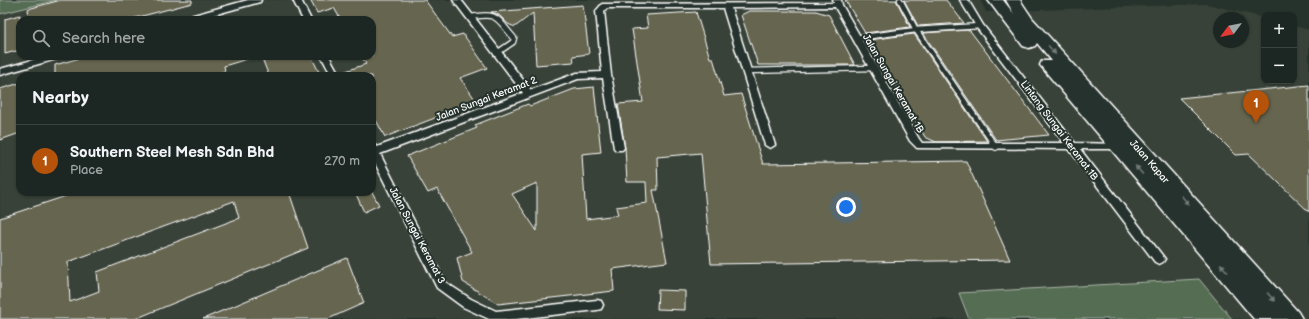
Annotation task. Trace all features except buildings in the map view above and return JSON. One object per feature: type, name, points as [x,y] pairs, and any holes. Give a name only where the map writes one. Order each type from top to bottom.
[{"type":"highway","name":"Jalan Kapar","points":[[995,0],[1012,23],[1268,319]]},
{"type":"highway","name":"Jalan Kapar","points":[[1012,0],[1026,21],[1290,319]]},
{"type":"street","points":[[200,16],[257,0]]},
{"type":"street","points":[[297,0],[305,16]]},
{"type":"street","points":[[457,0],[528,93]]},
{"type":"street","name":"Lintang Sungai Keramat 1B","points":[[964,0],[980,26],[1159,259]]},
{"type":"street","points":[[618,148],[607,76],[600,11],[601,8],[605,6],[726,6],[837,3]]},
{"type":"street","name":"Jalan Sungai Keramat 1B","points":[[837,3],[915,141],[920,146],[1118,146]]},
{"type":"street","points":[[726,6],[770,145]]},
{"type":"street","points":[[0,72],[43,60]]},
{"type":"street","points":[[328,60],[334,72]]},
{"type":"street","name":"Jalan Sungai Keramat 2","points":[[376,148],[577,76],[607,76]]},
{"type":"street","name":"Jalan Sungai Keramat 3","points":[[376,155],[441,284],[467,304],[495,316],[598,305]]},
{"type":"lane","points":[[900,0],[916,30],[996,147]]},
{"type":"lane","points":[[470,18],[487,14],[493,15],[514,38],[513,42],[498,53]]},
{"type":"lane","points":[[856,38],[916,30],[980,26]]},
{"type":"lane","points":[[746,71],[873,68]]},
{"type":"shaded area","points":[[0,0],[980,0],[986,12],[1207,4],[1240,12],[1213,12],[1213,48],[1249,48],[1249,14],[1261,17],[1261,84],[1297,84],[1297,27],[1309,30],[1309,319],[0,319]]},
{"type":"green space","points":[[0,0],[57,0],[0,14]]},
{"type":"green space","points":[[1199,279],[1232,319],[969,319],[959,293]]},
{"type":"place","name":"Southern Steel Mesh Sdn Bhd","points":[[1256,123]]}]
